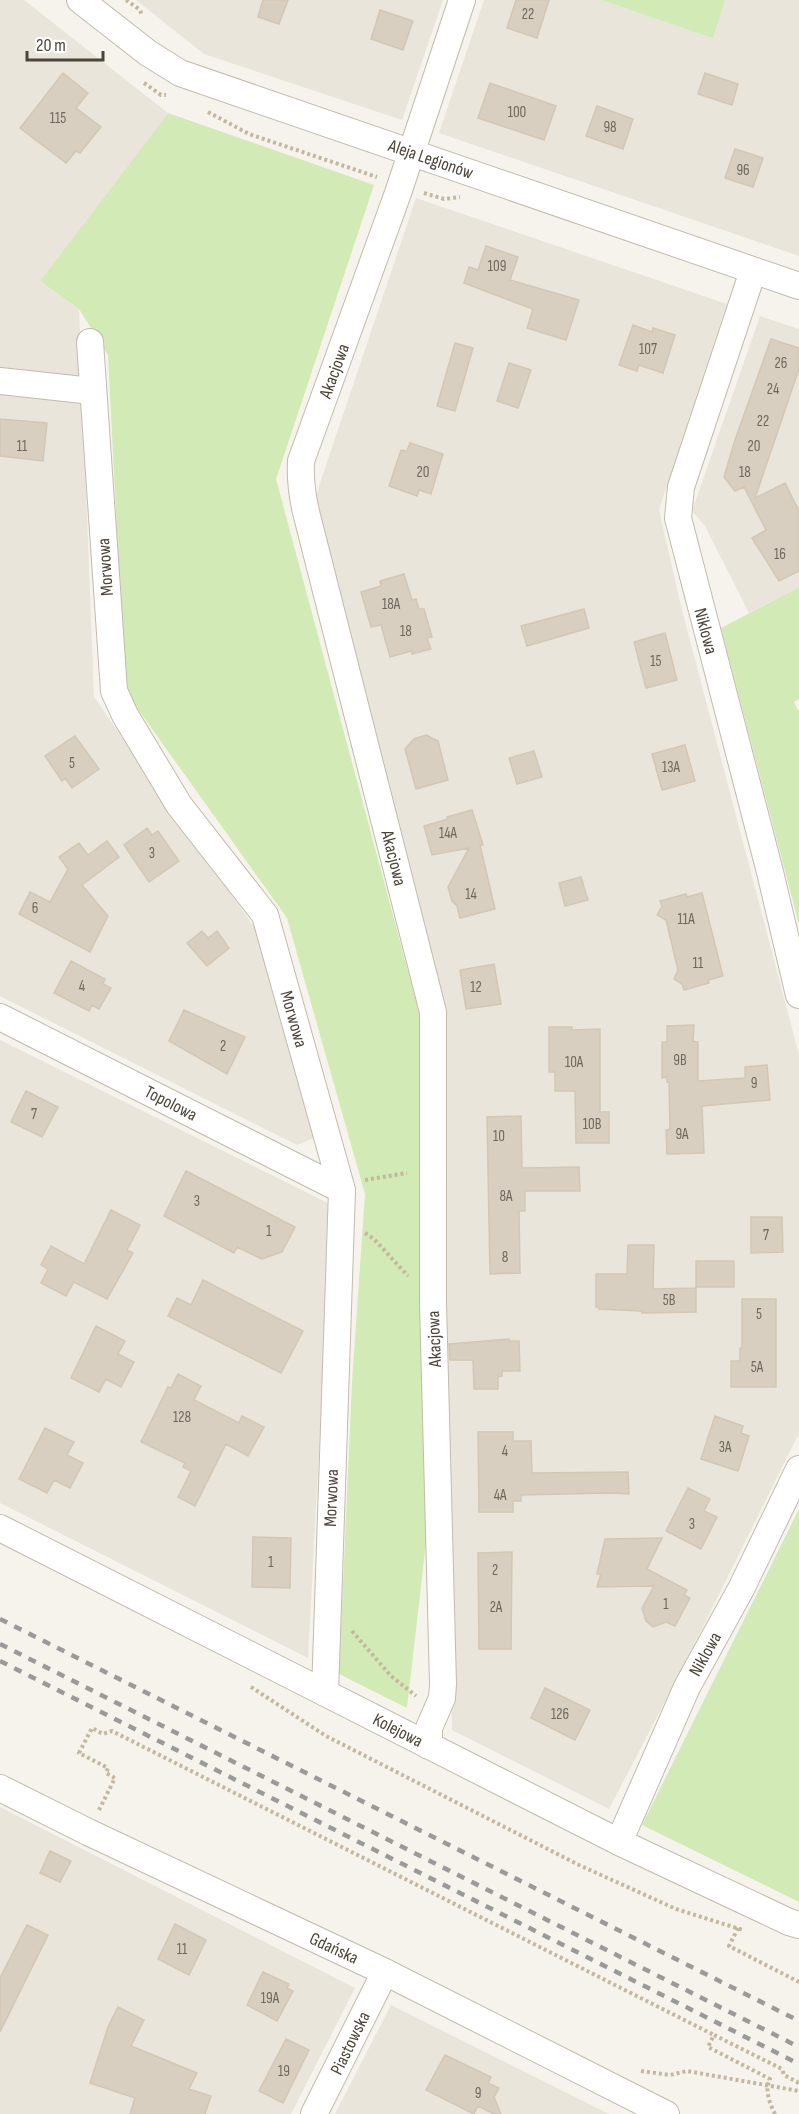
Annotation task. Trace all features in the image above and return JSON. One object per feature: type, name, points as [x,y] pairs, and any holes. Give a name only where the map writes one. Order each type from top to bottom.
[{"type":"street","name":"Aleja Legionów","points":[[80,0],[148,53],[180,73],[799,286]]},
{"type":"street","name":"Akacjowa","points":[[429,1746],[429,1728],[442,1698],[443,1684],[433,1303],[433,1012],[306,512],[300,472],[462,0]]},
{"type":"street","name":"Niklowa","points":[[753,271],[681,487],[678,518],[770,872],[799,995]]},
{"type":"street","name":"Morwowa","points":[[90,342],[114,692],[124,715],[179,805],[265,915],[341,1186],[325,1693]]},
{"type":"street","points":[[0,381],[92,391]]},
{"type":"street","name":"Topolowa","points":[[0,1017],[341,1186]]},
{"type":"street","name":"Niklowa","points":[[619,1842],[687,1687],[741,1589],[799,1469]]},
{"type":"street","name":"Kolejowa","points":[[0,1528],[619,1842],[789,1922],[799,1924]]},
{"type":"street","name":"Gdańska","points":[[0,1788],[385,1972],[593,2085],[666,2114]]},
{"type":"street","name":"Piastowska","points":[[314,2114],[385,1972]]},
{"type":"path","points":[[126,0],[140,10]]},
{"type":"path","points":[[341,1186],[432,1167]]},
{"type":"path","points":[[341,1216],[374,1239],[433,1303]]},
{"type":"path","points":[[328,1603],[391,1676],[435,1712]]},
{"type":"path","points":[[245,1682],[326,1736],[579,1865],[676,1909],[748,1932]]},
{"type":"path","points":[[88,1832],[115,1778],[106,1773],[108,1768],[79,1753],[92,1728],[104,1734],[112,1731],[782,2069],[784,2075],[799,2083]]},
{"type":"path","points":[[738,1929],[729,1946],[799,1982]]},
{"type":"path","points":[[714,2035],[708,2047],[770,2079],[767,2085],[775,2114]]},
{"type":"path","points":[[637,2070],[670,2075],[687,2071],[799,2090]]},
{"type":"shaded area","points":[[0,0],[24,0],[168,113],[40,281],[79,309],[94,697],[259,934],[316,1137],[297,1145],[0,996]]},
{"type":"shaded area","points":[[136,0],[443,0],[402,120],[204,54]]},
{"type":"shaded area","points":[[484,0],[601,0],[712,37],[725,0],[799,0],[799,256],[439,133]]},
{"type":"shaded area","points":[[416,198],[727,304],[659,510],[682,610],[799,1055],[799,1433],[681,1671],[609,1809],[452,1730],[443,1007],[315,498]]},
{"type":"shaded area","points":[[760,316],[799,329],[799,587],[749,613],[705,526],[692,511]]},
{"type":"shaded area","points":[[0,1040],[332,1205],[308,1658],[0,1503]]},
{"type":"shaded area","points":[[0,1807],[355,1988],[291,2114],[0,2114]]},
{"type":"shaded area","points":[[391,2005],[609,2114],[335,2114]]},
{"type":"green space","points":[[601,0],[725,0],[713,38]]},
{"type":"green space","points":[[168,113],[374,185],[276,479],[420,1016],[429,1516],[407,1708],[339,1674],[352,1382],[365,1194],[287,918],[125,691],[108,355],[79,309],[40,281]]},
{"type":"green space","points":[[799,587],[799,699],[794,702],[799,712],[799,924],[721,628]]},
{"type":"green space","points":[[799,1509],[799,1902],[642,1825]]},
{"type":"building","points":[[263,0],[288,0],[279,24],[258,17]]},
{"type":"building","points":[[516,0],[549,0],[537,38],[507,28]]},
{"type":"building","points":[[380,10],[413,21],[403,50],[371,39]]},
{"type":"building","points":[[63,73],[88,93],[76,108],[101,127],[80,153],[76,151],[66,163],[20,128]]},
{"type":"building","points":[[705,73],[738,84],[732,105],[698,94]]},
{"type":"building","points":[[490,83],[556,106],[544,140],[478,118]]},
{"type":"building","points":[[597,106],[633,119],[623,149],[586,136]]},
{"type":"building","points":[[735,149],[763,158],[753,187],[725,178]]},
{"type":"building","points":[[486,246],[518,257],[510,280],[579,300],[566,340],[527,328],[533,309],[464,283],[469,267],[478,270]]},
{"type":"building","points":[[633,325],[652,332],[653,328],[675,335],[663,373],[639,365],[637,371],[619,365]]},
{"type":"building","points":[[771,339],[799,348],[799,369],[755,498],[785,483],[799,511],[799,571],[779,581],[752,538],[766,530],[744,487],[735,491],[724,477]]},
{"type":"building","points":[[455,343],[473,348],[455,411],[437,406]]},
{"type":"building","points":[[509,363],[531,370],[518,408],[497,401]]},
{"type":"building","points":[[0,419],[47,423],[43,461],[0,456]]},
{"type":"building","points":[[410,443],[443,454],[431,494],[419,490],[417,496],[389,486],[401,450],[407,451]]},
{"type":"building","points":[[404,574],[412,600],[416,599],[419,609],[424,609],[432,637],[427,638],[431,649],[412,654],[411,651],[390,657],[381,625],[371,627],[361,592],[381,586],[380,581]]},
{"type":"building","points":[[584,609],[589,628],[527,646],[521,626]]},
{"type":"building","points":[[665,633],[677,680],[646,688],[634,642]]},
{"type":"building","points":[[426,735],[438,741],[448,780],[416,789],[405,749],[414,739]]},
{"type":"building","points":[[75,736],[99,769],[72,788],[65,778],[62,781],[45,756]]},
{"type":"building","points":[[685,745],[695,781],[662,790],[652,754]]},
{"type":"building","points":[[534,751],[542,777],[517,784],[509,758]]},
{"type":"building","points":[[472,810],[483,845],[480,845],[495,909],[460,918],[448,887],[469,848],[432,855],[424,826]]},
{"type":"building","points":[[147,828],[152,835],[158,831],[179,861],[149,882],[124,845]]},
{"type":"building","points":[[107,841],[119,857],[82,885],[108,916],[90,952],[19,914],[30,892],[50,902],[68,869],[59,857],[79,843],[88,855]]},
{"type":"building","points":[[581,877],[588,900],[565,906],[559,883]]},
{"type":"building","points":[[702,893],[723,976],[708,980],[709,983],[684,990],[682,984],[674,979],[678,970],[666,920],[657,915],[662,906],[660,901],[686,894],[687,897]]},
{"type":"building","points":[[202,931],[208,938],[217,931],[229,948],[207,966],[187,943]]},
{"type":"building","points":[[71,961],[105,979],[103,984],[111,988],[99,1009],[92,1005],[89,1011],[54,993]]},
{"type":"building","points":[[494,964],[501,1004],[466,1009],[460,970]]},
{"type":"building","points":[[184,1010],[245,1037],[227,1074],[169,1041]]},
{"type":"building","points":[[694,1025],[693,1041],[698,1042],[698,1081],[745,1078],[745,1067],[767,1065],[770,1100],[702,1106],[704,1153],[667,1154],[666,1130],[670,1129],[669,1082],[667,1082],[667,1077],[662,1078],[662,1042],[667,1042],[667,1026]]},
{"type":"building","points":[[549,1027],[572,1027],[572,1030],[600,1029],[600,1112],[609,1112],[609,1143],[576,1143],[575,1091],[555,1091],[555,1072],[549,1072]]},
{"type":"building","points":[[26,1091],[58,1107],[42,1137],[11,1122]]},
{"type":"building","points":[[521,1116],[522,1168],[579,1167],[580,1191],[525,1191],[525,1211],[519,1211],[520,1273],[490,1274],[487,1117]]},
{"type":"building","points":[[186,1171],[295,1227],[282,1252],[262,1259],[237,1247],[234,1253],[164,1216]]},
{"type":"building","points":[[111,1210],[140,1225],[127,1250],[133,1253],[107,1299],[74,1282],[66,1296],[41,1283],[48,1269],[41,1265],[51,1246],[84,1264]]},
{"type":"building","points":[[751,1217],[782,1217],[783,1252],[751,1253]]},
{"type":"building","points":[[628,1245],[654,1245],[653,1289],[696,1288],[696,1312],[642,1313],[642,1311],[596,1307],[596,1274],[627,1274]]},
{"type":"building","points":[[696,1261],[734,1261],[734,1287],[696,1287]]},
{"type":"building","points":[[203,1280],[303,1331],[281,1373],[168,1316],[177,1298],[191,1305]]},
{"type":"building","points":[[742,1299],[776,1299],[776,1387],[731,1387],[731,1361],[740,1361],[740,1348],[742,1348]]},
{"type":"building","points":[[96,1326],[125,1341],[118,1354],[134,1362],[121,1387],[106,1379],[99,1392],[71,1378]]},
{"type":"building","points":[[509,1339],[509,1341],[519,1341],[520,1371],[502,1371],[502,1376],[498,1377],[498,1389],[474,1389],[473,1360],[450,1360],[449,1344]]},
{"type":"building","points":[[178,1374],[201,1386],[194,1400],[239,1423],[242,1416],[264,1427],[248,1456],[226,1444],[195,1506],[178,1497],[191,1471],[183,1467],[185,1463],[141,1442],[168,1387],[171,1388]]},
{"type":"building","points":[[715,1416],[743,1426],[741,1433],[749,1436],[738,1471],[701,1459]]},
{"type":"building","points":[[45,1428],[74,1442],[67,1455],[83,1463],[70,1488],[54,1480],[47,1493],[19,1479]]},
{"type":"building","points":[[478,1432],[513,1432],[513,1441],[531,1441],[532,1473],[628,1472],[629,1494],[521,1495],[521,1501],[513,1501],[513,1512],[479,1512]]},
{"type":"building","points":[[688,1488],[710,1499],[704,1511],[717,1517],[701,1549],[666,1531]]},
{"type":"building","points":[[253,1537],[291,1538],[290,1588],[252,1587]]},
{"type":"building","points":[[662,1538],[647,1569],[687,1590],[684,1595],[690,1598],[675,1626],[666,1622],[653,1627],[646,1621],[642,1608],[654,1586],[597,1587],[601,1574],[597,1574],[605,1539]]},
{"type":"building","points":[[512,1552],[511,1649],[479,1649],[478,1553]]},
{"type":"building","points":[[545,1688],[590,1710],[575,1740],[531,1718]]},
{"type":"building","points":[[50,1851],[71,1861],[60,1882],[40,1873]]},
{"type":"building","points":[[175,1924],[206,1940],[189,1975],[158,1959]]},
{"type":"building","points":[[27,1925],[48,1935],[0,2032],[0,1978]]},
{"type":"building","points":[[263,1972],[289,1984],[287,1988],[293,1991],[277,2021],[247,2005]]},
{"type":"building","points":[[118,2007],[144,2020],[131,2046],[197,2073],[189,2089],[211,2096],[205,2114],[130,2114],[135,2098],[90,2083],[108,2027]]},
{"type":"building","points":[[286,2039],[309,2050],[283,2103],[259,2091]]},
{"type":"building","points":[[445,2055],[491,2077],[488,2083],[499,2088],[494,2097],[501,2114],[494,2114],[478,2106],[474,2114],[426,2090]]},
{"type":"railway","points":[[0,1619],[799,2021]]},
{"type":"railway","points":[[0,1644],[799,2047]]},
{"type":"railway","points":[[0,1661],[799,2064]]}]
